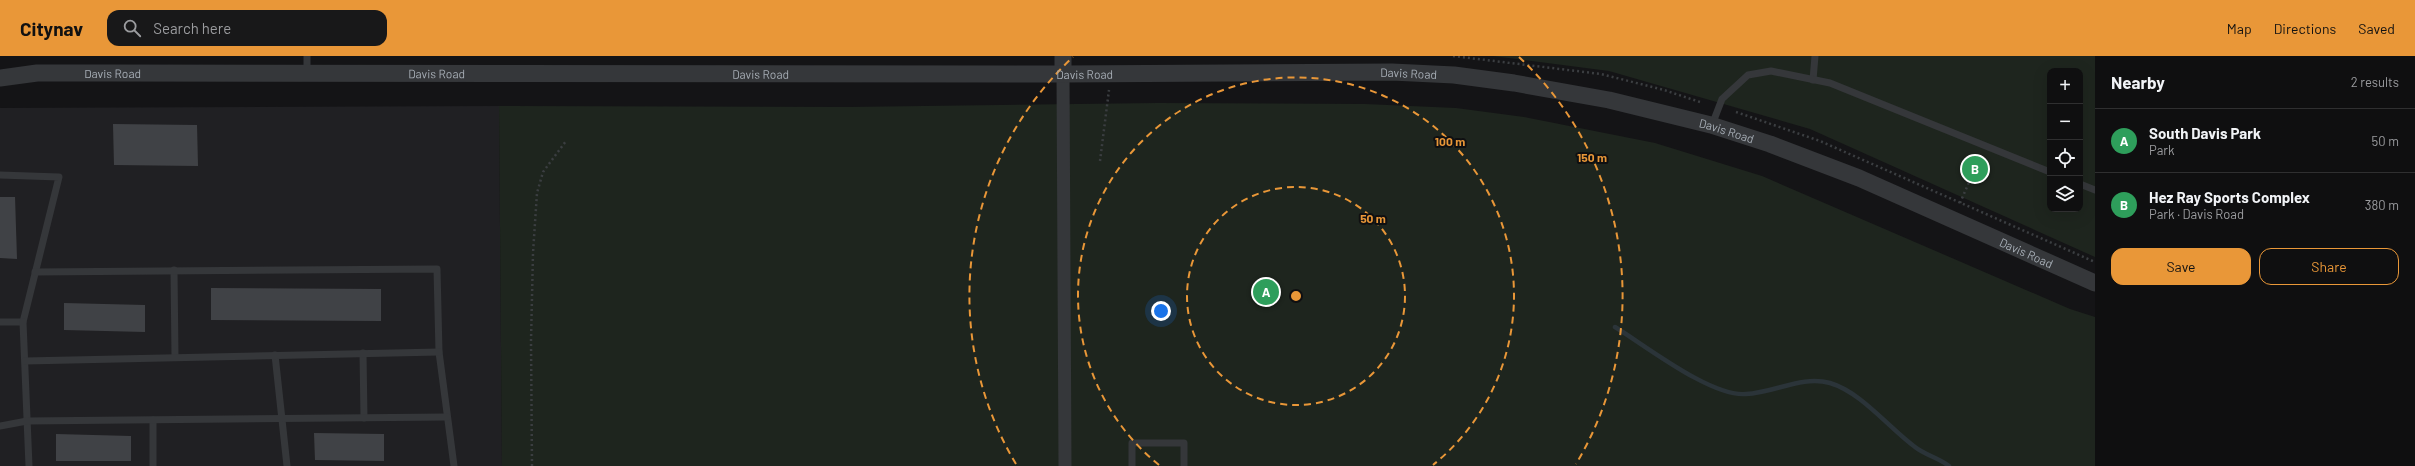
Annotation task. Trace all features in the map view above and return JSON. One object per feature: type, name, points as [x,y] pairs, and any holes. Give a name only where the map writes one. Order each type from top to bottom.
[{"type":"street","points":[[1063,56],[1066,466]]},
{"type":"street","name":"Davis Road","points":[[0,69],[37,73],[1063,74],[1392,72],[1454,75],[1514,83],[1609,100],[1711,126],[1770,144],[1858,178],[2095,283]]},
{"type":"street","name":"Davis Road","points":[[0,78],[37,73]]},
{"type":"lane","points":[[307,56],[307,73]]},
{"type":"lane","points":[[1813,80],[1815,56]]},
{"type":"lane","points":[[1711,126],[1722,99],[1748,75],[1770,71],[1830,84],[2047,171]]},
{"type":"lane","points":[[0,175],[59,177],[23,322],[29,466]]},
{"type":"lane","points":[[2083,185],[2095,190]]},
{"type":"lane","points":[[35,272],[437,268],[439,352],[446,417],[454,466]]},
{"type":"lane","points":[[174,270],[175,357]]},
{"type":"lane","points":[[0,322],[23,322]]},
{"type":"lane","points":[[25,361],[439,352]]},
{"type":"lane","points":[[363,353],[364,418]]},
{"type":"lane","points":[[275,355],[280,418],[287,466]]},
{"type":"lane","points":[[0,426],[27,421],[446,417]]},
{"type":"lane","points":[[153,420],[153,466]]},
{"type":"lane","points":[[1132,466],[1132,443],[1184,443],[1184,466]]},
{"type":"path","points":[[1453,56],[1601,74],[1664,90],[1700,102]]},
{"type":"path","points":[[1100,161],[1109,90]]},
{"type":"path","points":[[1736,112],[1820,141],[2095,262]]},
{"type":"path","points":[[532,466],[531,341],[537,193],[543,172],[566,141]]},
{"type":"path","points":[[1960,203],[1973,173]]},
{"type":"shaded area","points":[[1493,56],[2095,56],[2095,257],[1810,129],[1609,71]]},
{"type":"shaded area","points":[[1158,103],[1365,104],[1456,108],[1524,117],[1655,143],[1762,176],[2070,309],[2095,317],[2095,466],[502,466],[499,106],[848,107]]},
{"type":"shaded area","points":[[499,106],[502,466],[0,466],[0,108]]},
{"type":"building","points":[[113,124],[197,125],[198,166],[114,165]]},
{"type":"building","points":[[0,197],[15,197],[17,259],[0,258]]},
{"type":"building","points":[[211,288],[381,289],[381,321],[211,320]]},
{"type":"building","points":[[64,303],[145,305],[145,332],[64,330]]},
{"type":"building","points":[[314,433],[384,434],[384,461],[315,460]]},
{"type":"building","points":[[56,434],[131,436],[131,461],[56,461]]},
{"type":"waterway","points":[[1615,327],[1679,369],[1697,379],[1732,393],[1756,393],[1809,381],[1830,383],[1853,394],[1915,447],[1949,466]]},
{"type":"place","name":"Hez Ray Sports Complex","points":[[1975,169]]},
{"type":"place","name":"South Davis Park","points":[[1266,292]]}]
